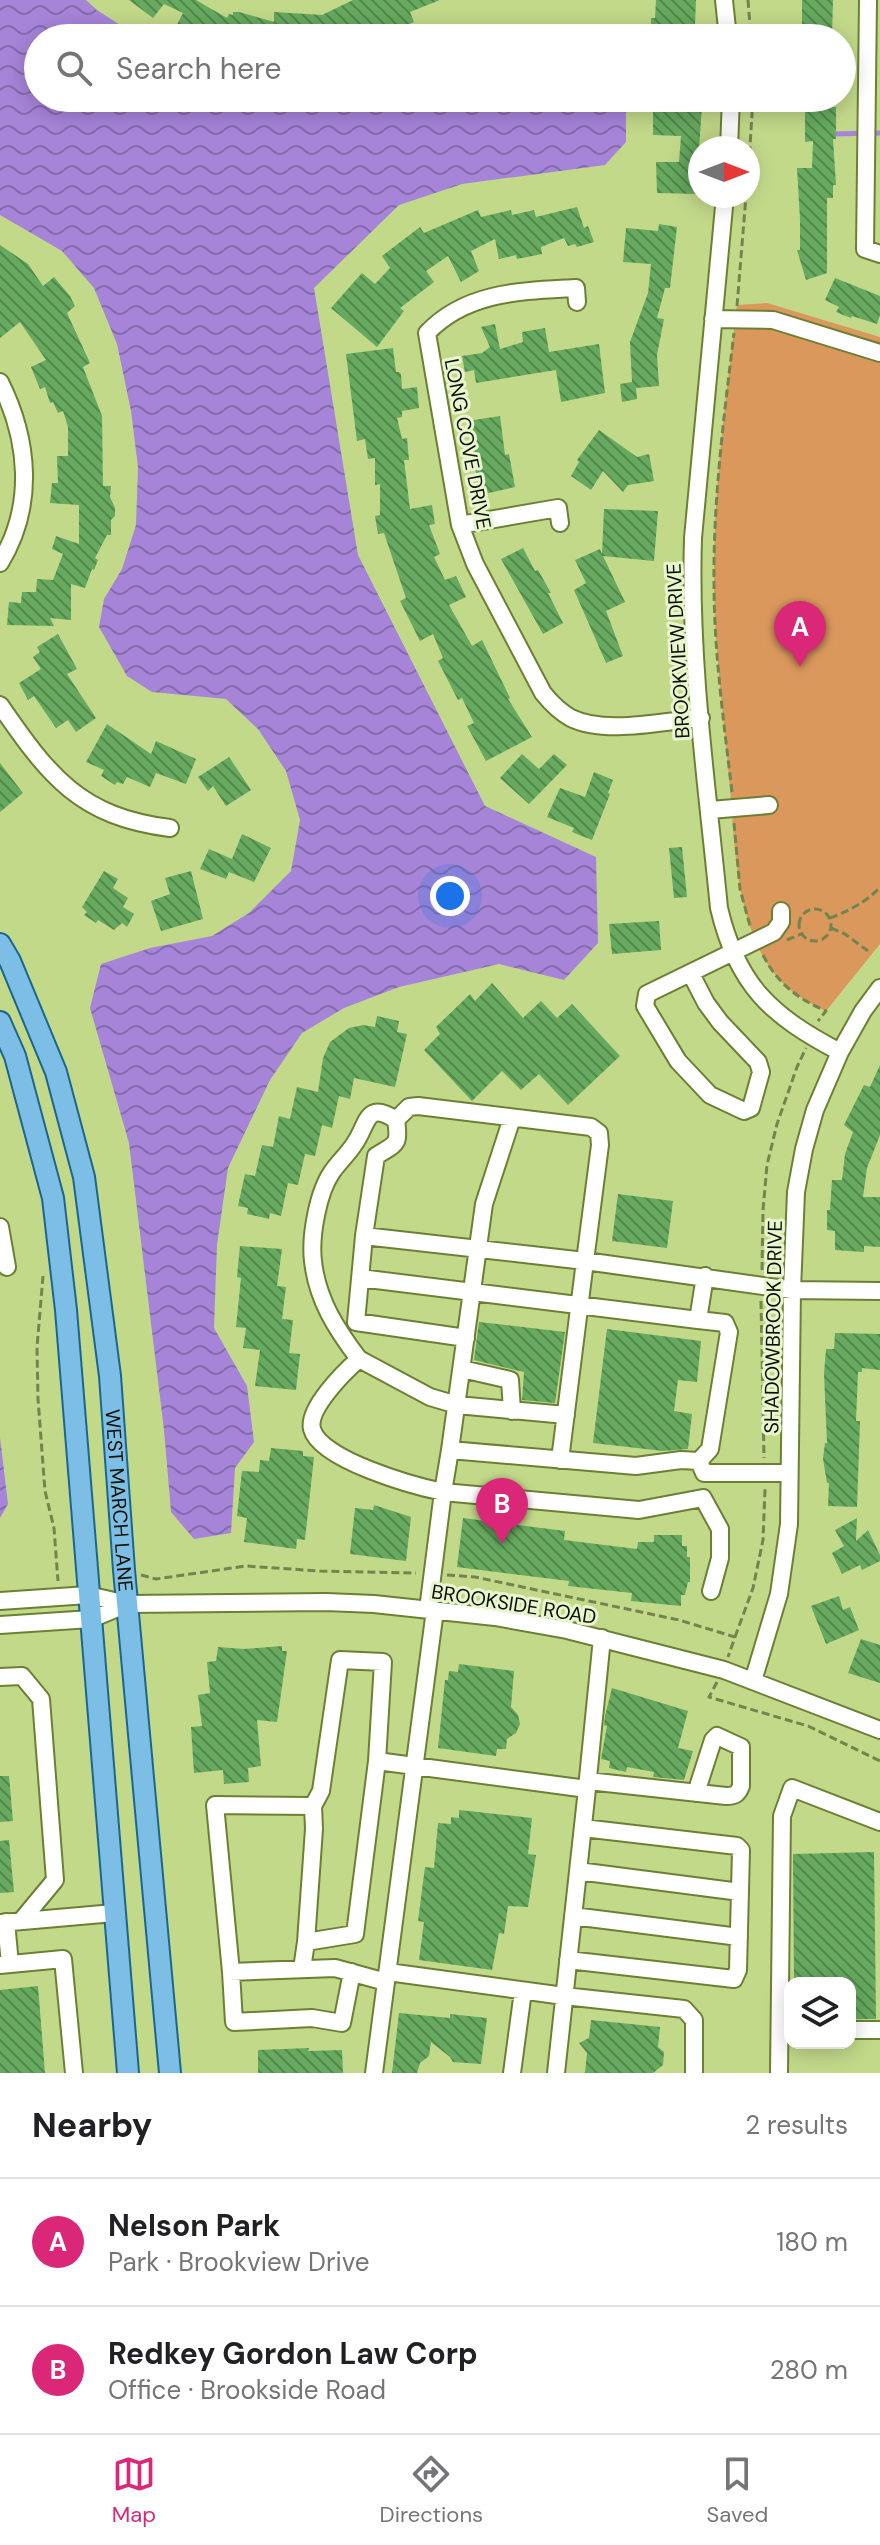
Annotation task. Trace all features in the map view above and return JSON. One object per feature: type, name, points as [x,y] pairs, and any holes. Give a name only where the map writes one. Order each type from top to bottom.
[{"type":"main road","name":"WEST MARCH LANE","points":[[0,944],[56,1072],[84,1177],[110,1376],[127,1604],[170,2073]]},
{"type":"main road","name":"WEST MARCH LANE","points":[[0,1022],[15,1056],[53,1198],[66,1310],[128,2073]]},
{"type":"street","points":[[724,0],[727,24]]},
{"type":"street","points":[[868,0],[865,249],[880,254]]},
{"type":"street","points":[[729,136],[730,112]]},
{"type":"street","name":"BROOKVIEW DRIVE","points":[[724,208],[693,538],[693,640],[719,908],[732,952],[748,981],[764,1001],[785,1020],[840,1052]]},
{"type":"street","name":"LONG COVE DRIVE","points":[[577,302],[576,288],[508,292],[468,304],[427,333],[460,525],[475,564],[543,693],[556,708],[571,718],[603,726],[701,718]]},
{"type":"street","points":[[713,319],[773,320],[880,353]]},
{"type":"street","points":[[0,382],[21,433],[25,460],[21,512],[0,563]]},
{"type":"street","points":[[460,525],[558,508],[560,523]]},
{"type":"street","points":[[0,705],[41,763],[77,796],[122,818],[170,828]]},
{"type":"street","points":[[710,810],[769,805]]},
{"type":"street","points":[[691,974],[720,1022],[758,1062],[761,1072],[751,1108],[744,1111],[710,1095],[678,1061],[645,1006],[647,994],[774,932],[781,922],[781,911]]},
{"type":"street","name":"SHADOWBROOK DRIVE","points":[[753,1681],[779,1594],[789,1524],[796,1192],[815,1110],[840,1052],[880,988]]},
{"type":"street","points":[[396,1120],[409,1107],[418,1106],[591,1127],[599,1133],[600,1145],[560,1460]]},
{"type":"street","points":[[376,1156],[394,1146],[399,1137],[396,1120],[385,1113],[374,1113],[365,1119],[356,1142],[330,1174],[316,1213],[313,1259],[320,1297],[345,1341],[359,1359],[430,1397],[457,1405],[566,1415]]},
{"type":"street","points":[[374,2073],[414,1768],[443,1492],[484,1204],[512,1118]]},
{"type":"street","points":[[345,1341],[356,1322],[376,1156],[359,1134]]},
{"type":"street","points":[[0,1227],[7,1267]]},
{"type":"street","points":[[364,1236],[705,1276],[792,1290],[880,1291]]},
{"type":"street","points":[[698,1320],[705,1276]]},
{"type":"street","points":[[360,1278],[725,1323],[729,1332],[710,1449],[702,1467],[703,1498],[720,1529],[720,1558],[711,1591]]},
{"type":"street","points":[[356,1322],[466,1338]]},
{"type":"street","points":[[359,1359],[345,1371],[316,1408],[311,1426],[317,1440],[374,1473],[443,1492],[639,1510],[703,1498]]},
{"type":"street","points":[[462,1369],[510,1380],[512,1411]]},
{"type":"street","points":[[450,1450],[636,1466],[681,1460],[702,1467],[789,1473]]},
{"type":"street","name":"BROOKSIDE ROAD","points":[[0,1601],[88,1595],[127,1604],[326,1602],[495,1617],[602,1638],[724,1670],[880,1730]]},
{"type":"street","name":"BROOKSIDE ROAD","points":[[0,1625],[91,1619],[127,1604]]},
{"type":"street","points":[[556,2073],[602,1638]]},
{"type":"street","points":[[302,1969],[314,1829],[313,1806],[321,1791],[340,1660],[383,1662],[377,1761],[355,1934],[306,1942]]},
{"type":"street","points":[[0,1677],[22,1676],[41,1699],[55,1880],[9,1922],[5,1965],[63,1959],[74,2073]]},
{"type":"street","points":[[377,1761],[414,1768],[696,1793]]},
{"type":"street","points":[[779,2073],[784,2031],[782,1816],[792,1788],[880,1822]]},
{"type":"street","points":[[313,1806],[215,1805],[234,2022],[312,2018],[342,2023],[352,1972]]},
{"type":"street","points":[[568,1960],[734,1979],[738,1970],[741,1850],[734,1845],[583,1828]]},
{"type":"street","points":[[578,1871],[740,1892]]},
{"type":"street","points":[[9,1922],[114,1913]]},
{"type":"street","points":[[573,1916],[739,1937]]},
{"type":"street","points":[[231,1972],[335,1968],[387,1977],[684,2009],[694,2020],[694,2073]]},
{"type":"street","points":[[512,2073],[523,1991]]},
{"type":"street","points":[[856,2030],[880,2030]]},
{"type":"path","points":[[748,0],[750,24]]},
{"type":"path","points":[[751,136],[752,112]]},
{"type":"path","points":[[735,1637],[753,1588],[763,1540],[762,1285],[767,1165],[777,1124],[807,1047],[806,1034],[826,1011],[806,1002],[784,986],[767,963],[756,941],[740,889],[714,584],[718,498],[745,208]]},
{"type":"path","points":[[830,918],[848,911],[880,887]]},
{"type":"path","points":[[812,909],[822,910],[830,918],[831,928],[825,938],[815,941],[805,938],[799,929],[802,914],[812,909]]},
{"type":"path","points":[[831,928],[868,951]]},
{"type":"path","points":[[43,1277],[37,1347],[38,1399],[45,1491],[54,1528],[58,1581]]},
{"type":"shaded area","points":[[767,303],[880,337],[880,944],[826,1011],[785,985],[766,962],[755,941],[738,872],[717,657],[714,608],[716,514],[737,305]]},
{"type":"water","points":[[0,0],[86,0],[118,24],[24,24],[24,112],[626,112],[626,142],[605,165],[462,184],[399,205],[314,288],[358,555],[485,806],[596,857],[598,943],[564,980],[499,964],[399,987],[344,1008],[302,1033],[270,1080],[228,1168],[217,1245],[214,1328],[247,1386],[254,1442],[235,1468],[231,1533],[194,1539],[171,1512],[129,1143],[90,1008],[101,964],[150,948],[212,936],[249,913],[291,871],[300,820],[286,771],[258,729],[226,699],[152,692],[127,676],[99,627],[104,599],[122,569],[136,525],[138,467],[131,411],[117,344],[94,288],[62,251],[0,215]]},
{"type":"water","points":[[0,1437],[8,1504],[0,1518]]},
{"type":"building","points":[[129,0],[196,0],[227,18],[233,12],[239,12],[274,22],[274,12],[322,15],[353,0],[440,0],[410,12],[414,22],[409,24],[177,24],[183,13],[164,4],[153,18]]},
{"type":"building","points":[[656,0],[696,0],[695,24],[651,24],[651,18],[655,18]]},
{"type":"building","points":[[802,0],[833,0],[832,24],[802,24]]},
{"type":"building","points":[[653,112],[702,112],[700,136],[688,136],[688,194],[657,193],[656,162],[679,162],[681,136],[653,135]]},
{"type":"building","points":[[805,112],[836,112],[836,139],[833,139],[836,185],[833,185],[833,198],[827,198],[827,273],[806,280],[797,250],[800,250],[800,219],[797,168],[812,168],[813,141],[805,142]]},
{"type":"building","points":[[577,207],[584,228],[588,226],[594,242],[568,246],[564,238],[541,247],[542,254],[499,259],[495,239],[471,251],[479,271],[461,282],[448,256],[426,271],[434,282],[400,308],[404,311],[377,347],[331,308],[362,273],[375,284],[390,268],[382,256],[420,227],[424,233],[478,210],[481,217],[511,210],[512,215],[534,210],[536,217]]},
{"type":"building","points":[[659,224],[677,227],[670,288],[665,288],[657,318],[664,319],[657,355],[659,386],[636,388],[637,399],[622,402],[620,384],[632,382],[630,342],[648,293],[651,264],[623,262],[626,228],[658,231]]},
{"type":"building","points":[[0,245],[28,264],[43,286],[54,277],[70,296],[75,306],[67,313],[90,363],[83,367],[102,416],[103,486],[111,486],[110,497],[115,508],[111,535],[107,535],[95,558],[98,560],[85,588],[71,584],[71,620],[50,618],[54,626],[7,625],[9,602],[21,603],[22,592],[36,592],[37,579],[53,580],[63,554],[52,549],[56,536],[79,544],[79,505],[50,503],[52,483],[58,483],[57,456],[68,456],[68,427],[63,411],[58,413],[53,402],[50,403],[45,387],[40,389],[31,367],[46,360],[20,322],[0,338]]},
{"type":"building","points":[[835,278],[880,296],[877,324],[836,312],[839,307],[825,300]]},
{"type":"building","points":[[495,324],[500,349],[523,342],[522,332],[545,328],[549,352],[599,344],[605,393],[561,402],[556,370],[476,383],[474,370],[465,372],[462,356],[482,353],[490,347],[481,327]]},
{"type":"building","points":[[393,348],[402,389],[417,387],[419,408],[402,411],[402,417],[397,418],[402,439],[407,438],[409,460],[404,460],[410,509],[432,505],[435,524],[429,525],[440,554],[434,557],[445,580],[456,576],[466,597],[449,605],[472,646],[482,640],[508,699],[532,737],[486,761],[467,726],[474,723],[462,698],[458,700],[438,661],[443,658],[433,634],[420,641],[400,601],[406,598],[384,533],[378,534],[375,516],[380,515],[380,484],[375,485],[375,458],[368,459],[365,439],[357,441],[346,354]]},
{"type":"building","points":[[500,416],[505,455],[509,454],[515,487],[480,495],[467,421]]},
{"type":"building","points":[[599,430],[637,457],[649,454],[654,481],[628,485],[623,492],[603,471],[591,490],[571,476],[579,462],[577,460]]},
{"type":"building","points":[[604,509],[658,511],[654,561],[603,556],[625,602],[606,611],[623,656],[606,663],[574,590],[586,583],[575,560],[600,549],[602,554]]},
{"type":"building","points":[[523,548],[551,593],[548,593],[563,623],[543,634],[501,559]]},
{"type":"building","points":[[58,634],[77,669],[67,674],[96,718],[76,732],[68,720],[56,728],[34,696],[28,700],[19,683],[41,669],[33,657],[40,652],[37,647]]},
{"type":"building","points":[[107,724],[151,754],[156,741],[196,759],[186,784],[156,773],[150,787],[127,777],[123,784],[117,782],[115,785],[101,776],[104,770],[86,762]]},
{"type":"building","points":[[522,754],[539,769],[554,754],[567,765],[529,804],[500,778]]},
{"type":"building","points":[[229,757],[251,790],[226,806],[213,786],[208,791],[198,777]]},
{"type":"building","points":[[0,763],[23,793],[0,812]]},
{"type":"building","points":[[594,772],[613,780],[592,840],[572,832],[574,828],[547,817],[560,788],[585,797]]},
{"type":"building","points":[[242,834],[271,848],[254,882],[229,872],[226,879],[200,869],[209,849],[232,859]]},
{"type":"building","points":[[682,847],[687,897],[674,898],[669,848]]},
{"type":"building","points":[[104,871],[118,879],[113,888],[128,898],[123,907],[134,914],[127,927],[122,923],[114,930],[84,915],[87,912],[82,907]]},
{"type":"building","points":[[191,871],[203,919],[161,931],[151,901],[170,894],[165,878]]},
{"type":"building","points":[[659,921],[661,950],[612,954],[609,924]]},
{"type":"building","points":[[492,983],[523,1018],[541,1001],[557,1018],[572,1004],[620,1056],[568,1105],[539,1074],[521,1090],[502,1071],[472,1101],[424,1050],[440,1034],[436,1027],[470,994],[475,1001]]},
{"type":"building","points":[[377,1016],[399,1021],[397,1032],[407,1034],[395,1087],[354,1078],[350,1099],[339,1096],[332,1128],[322,1125],[315,1156],[305,1154],[298,1185],[288,1183],[281,1216],[270,1213],[269,1219],[247,1214],[248,1208],[238,1206],[245,1174],[255,1176],[262,1145],[273,1147],[279,1116],[290,1119],[297,1087],[318,1092],[323,1058],[330,1042],[349,1028],[363,1025],[375,1027]]},
{"type":"building","points":[[880,1065],[880,1135],[867,1168],[863,1197],[880,1197],[880,1247],[864,1246],[864,1252],[835,1250],[835,1231],[827,1230],[827,1210],[830,1210],[832,1180],[842,1180],[845,1154],[853,1132],[844,1125],[864,1085],[870,1087]]},
{"type":"building","points":[[618,1194],[673,1201],[667,1248],[612,1241]]},
{"type":"building","points":[[240,1246],[282,1249],[277,1286],[286,1287],[282,1319],[293,1320],[289,1353],[300,1354],[296,1390],[255,1386],[260,1350],[243,1348],[246,1328],[236,1327],[241,1278],[237,1277]]},
{"type":"building","points":[[479,1322],[565,1332],[555,1403],[522,1400],[524,1372],[474,1360]]},
{"type":"building","points":[[607,1329],[701,1341],[697,1382],[678,1380],[674,1411],[692,1414],[688,1449],[663,1451],[593,1443]]},
{"type":"building","points":[[835,1333],[880,1334],[880,1370],[862,1368],[862,1372],[858,1372],[857,1507],[828,1506],[829,1483],[823,1459],[827,1443],[824,1374],[826,1349],[834,1349]]},
{"type":"building","points":[[271,1448],[303,1451],[303,1456],[314,1457],[305,1540],[297,1539],[296,1549],[244,1542],[247,1518],[237,1516],[242,1471],[259,1472],[260,1460],[269,1461]]},
{"type":"building","points":[[374,1505],[411,1517],[406,1561],[350,1554],[355,1508],[373,1510]]},
{"type":"building","points":[[463,1518],[565,1531],[564,1540],[637,1549],[638,1542],[654,1542],[654,1535],[682,1535],[682,1546],[687,1546],[687,1557],[690,1557],[690,1582],[685,1595],[681,1595],[681,1606],[631,1601],[632,1593],[568,1586],[569,1581],[457,1567]]},
{"type":"building","points":[[857,1518],[856,1541],[868,1530],[880,1561],[862,1570],[860,1565],[842,1574],[832,1553],[844,1546],[835,1530]]},
{"type":"building","points":[[839,1596],[843,1610],[850,1607],[859,1630],[826,1644],[811,1606]]},
{"type":"building","points":[[861,1639],[880,1645],[880,1683],[848,1673]]},
{"type":"building","points":[[282,1646],[282,1651],[287,1651],[277,1722],[257,1720],[261,1766],[248,1768],[249,1782],[224,1784],[223,1770],[194,1773],[191,1727],[202,1726],[198,1695],[210,1693],[207,1662],[216,1661],[218,1647],[244,1649]]},
{"type":"building","points":[[459,1664],[514,1671],[511,1707],[518,1715],[520,1724],[516,1733],[507,1739],[506,1749],[497,1749],[496,1756],[438,1748],[445,1680],[448,1680],[449,1671],[458,1672]]},
{"type":"building","points":[[612,1688],[688,1711],[678,1748],[693,1751],[684,1780],[653,1777],[654,1772],[627,1767],[626,1772],[609,1768],[610,1761],[601,1759],[607,1726],[604,1725],[605,1716]]},
{"type":"building","points":[[0,1776],[9,1776],[13,1821],[0,1822]]},
{"type":"building","points":[[459,1810],[532,1818],[528,1854],[536,1855],[528,1907],[508,1906],[504,1934],[499,1933],[492,1970],[419,1960],[424,1922],[418,1921],[425,1867],[434,1868],[438,1823],[451,1824],[451,1817],[459,1818]]},
{"type":"building","points":[[9,1840],[14,1892],[0,1893],[0,1841]]},
{"type":"building","points":[[874,1852],[876,2019],[856,2019],[856,1977],[794,1977],[793,1854]]},
{"type":"building","points":[[38,1986],[45,2073],[0,2073],[0,1990]]},
{"type":"building","points":[[399,2013],[487,2018],[481,2064],[453,2062],[431,2042],[429,2056],[420,2063],[417,2073],[392,2073]]},
{"type":"building","points":[[591,2020],[660,2027],[658,2047],[664,2052],[663,2065],[653,2073],[585,2073],[587,2053],[579,2043],[589,2038]]},
{"type":"building","points":[[309,2048],[308,2051],[342,2050],[343,2073],[258,2073],[258,2050]]},
{"type":"waterway","points":[[831,134],[880,133]]},
{"type":"place","name":"Nelson Park","points":[[800,667]]},
{"type":"place","name":"Redkey Gordon Law Corp","points":[[502,1544]]}]
